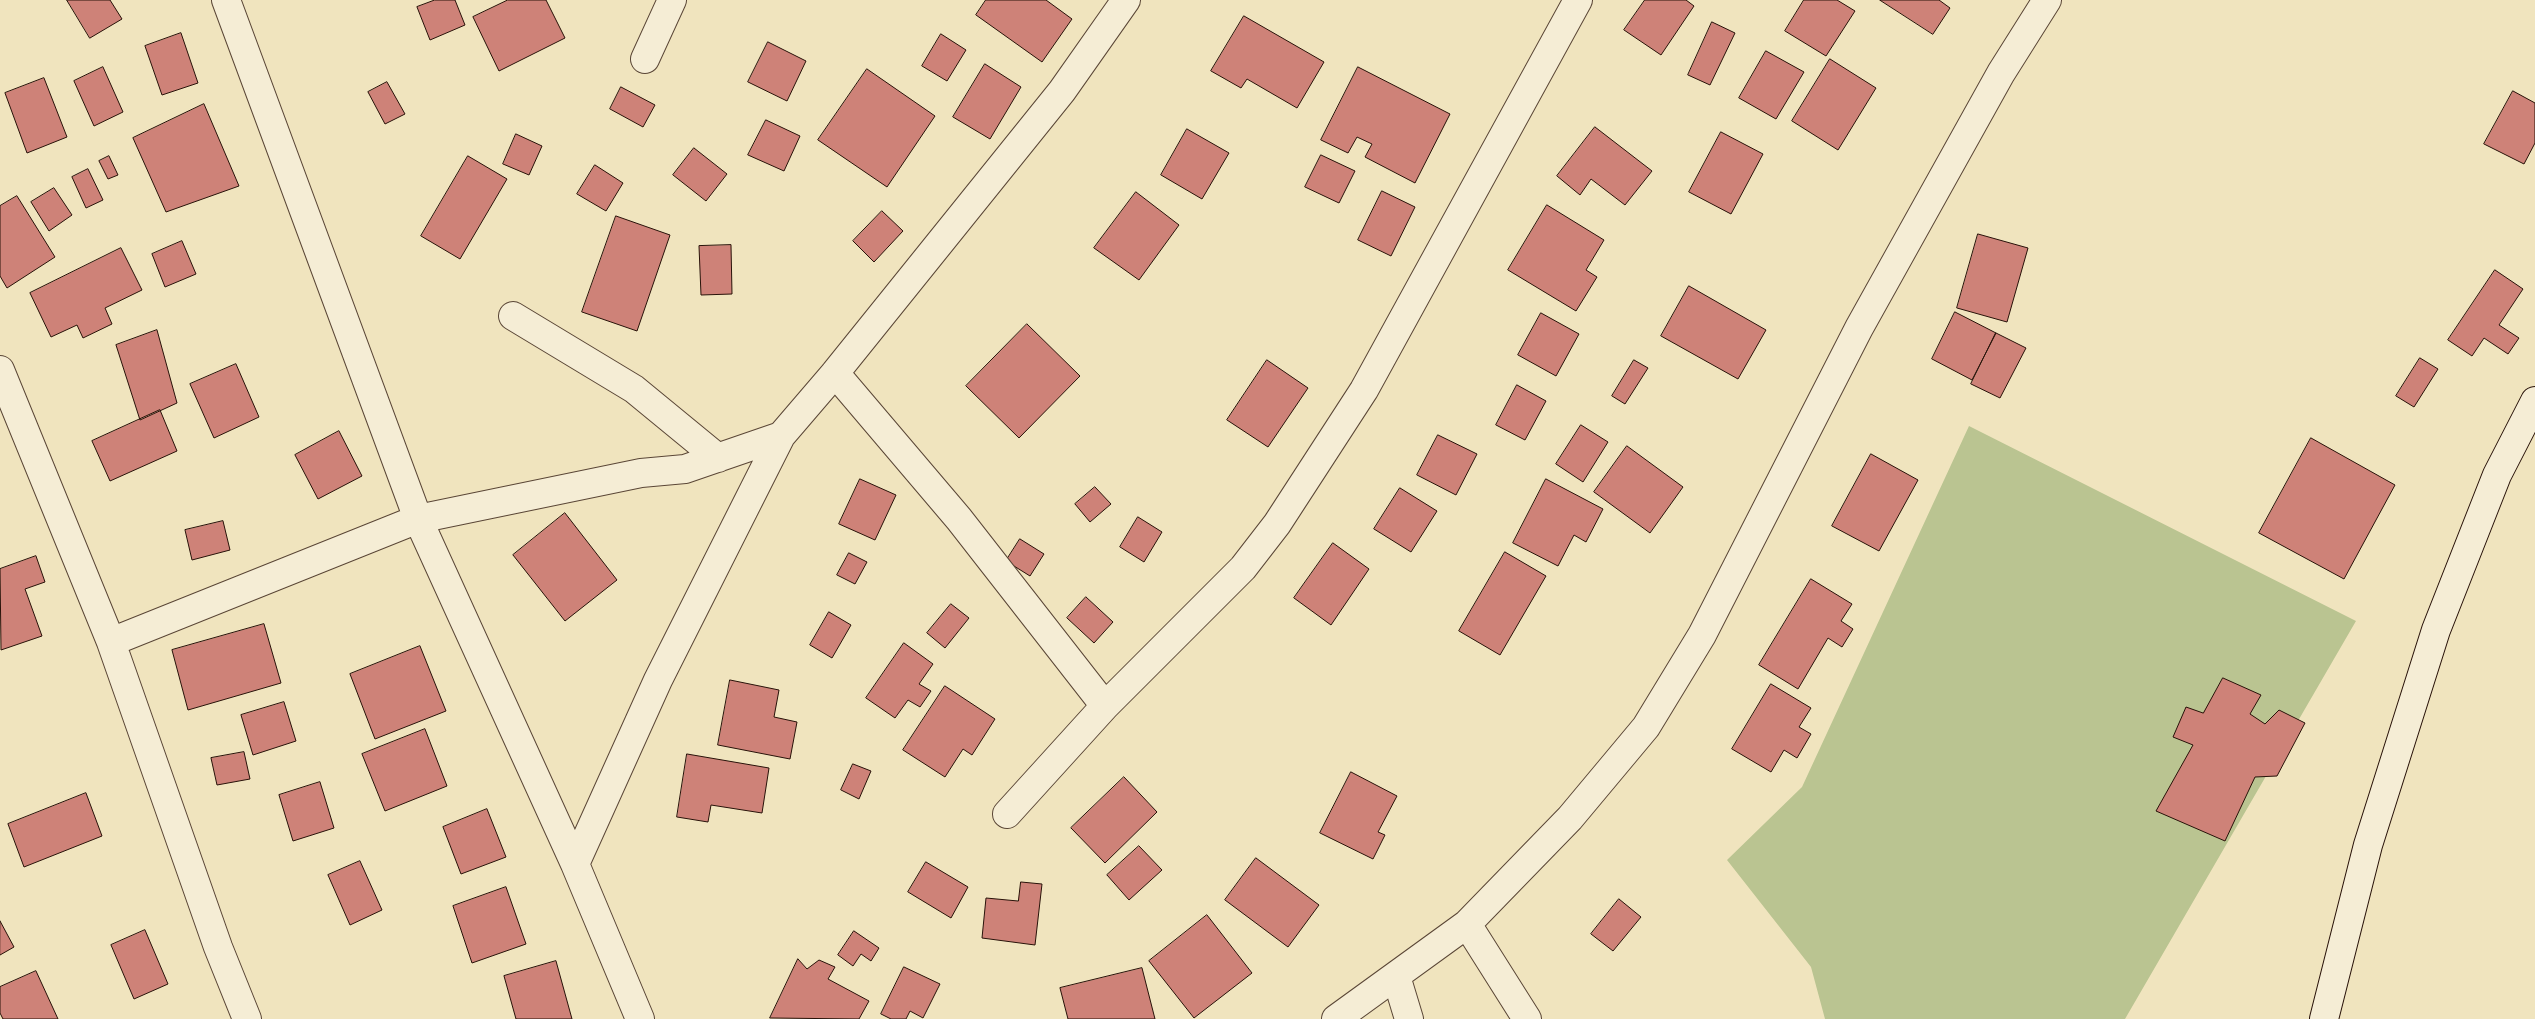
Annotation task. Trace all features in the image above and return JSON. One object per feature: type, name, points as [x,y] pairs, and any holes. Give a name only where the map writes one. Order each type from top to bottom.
[{"type":"street","points":[[226,0],[418,519],[575,864],[640,1019]]},
{"type":"street","points":[[645,59],[672,0]]},
{"type":"street","points":[[575,864],[658,680],[781,436],[835,373],[1062,91],[1126,0]]},
{"type":"street","points":[[1007,814],[1105,706],[1244,568],[1277,524],[1364,390],[1578,0]]},
{"type":"street","points":[[1336,1019],[1467,924],[1570,818],[1646,728],[1702,635],[1859,328],[2001,73],[2047,0]]},
{"type":"street","points":[[513,316],[634,390],[718,458]]},
{"type":"street","points":[[0,370],[111,642],[218,947],[246,1019]]},
{"type":"street","points":[[835,373],[959,519],[1105,706]]},
{"type":"street","points":[[2324,1019],[2368,844],[2436,630],[2497,475],[2535,401]]},
{"type":"street","points":[[111,642],[418,519],[642,473],[685,469],[781,436]]},
{"type":"street","points":[[1467,924],[1527,1019]]},
{"type":"street","points":[[1396,976],[1409,1019]]},
{"type":"green space","points":[[1969,426],[2356,621],[2125,1019],[1825,1019],[1811,967],[1727,860],[1802,787]]},
{"type":"building","points":[[67,0],[110,0],[122,19],[90,38]]},
{"type":"building","points":[[435,0],[455,0],[465,25],[430,40],[417,7]]},
{"type":"building","points":[[508,0],[546,0],[565,38],[499,71],[473,17]]},
{"type":"building","points":[[986,0],[1046,0],[1072,19],[1042,62],[976,15]]},
{"type":"building","points":[[1645,0],[1686,0],[1694,6],[1661,55],[1624,30]]},
{"type":"building","points":[[1804,0],[1837,0],[1855,11],[1826,56],[1785,31]]},
{"type":"building","points":[[1880,0],[1939,0],[1950,8],[1933,34]]},
{"type":"building","points":[[1244,16],[1324,62],[1297,108],[1247,79],[1241,88],[1211,71]]},
{"type":"building","points":[[1712,22],[1735,33],[1710,85],[1688,75]]},
{"type":"building","points":[[181,33],[198,83],[162,95],[145,46]]},
{"type":"building","points":[[941,34],[966,50],[947,81],[922,66]]},
{"type":"building","points":[[768,42],[806,61],[787,101],[748,82]]},
{"type":"building","points":[[1766,51],[1804,72],[1776,119],[1739,98]]},
{"type":"building","points":[[1830,59],[1876,88],[1838,150],[1792,121]]},
{"type":"building","points":[[985,64],[1021,87],[990,139],[953,117]]},
{"type":"building","points":[[103,67],[123,112],[94,126],[74,81]]},
{"type":"building","points":[[1358,67],[1450,114],[1415,183],[1365,157],[1372,144],[1357,137],[1348,153],[1321,140]]},
{"type":"building","points":[[867,69],[935,116],[887,187],[818,140]]},
{"type":"building","points":[[44,78],[67,137],[27,153],[5,93]]},
{"type":"building","points":[[387,82],[405,114],[385,124],[368,92]]},
{"type":"building","points":[[621,87],[655,105],[643,127],[610,109]]},
{"type":"building","points":[[2513,91],[2535,103],[2535,143],[2524,164],[2484,144]]},
{"type":"building","points":[[204,104],[239,186],[166,212],[133,138]]},
{"type":"building","points":[[766,120],[800,136],[784,171],[748,155]]},
{"type":"building","points":[[1595,127],[1652,171],[1625,205],[1591,179],[1580,195],[1557,176]]},
{"type":"building","points":[[1187,129],[1229,153],[1202,199],[1161,175]]},
{"type":"building","points":[[1721,132],[1763,154],[1731,214],[1689,192]]},
{"type":"building","points":[[516,134],[542,146],[529,175],[503,164]]},
{"type":"building","points":[[694,148],[727,174],[706,201],[673,175]]},
{"type":"building","points":[[1321,155],[1355,171],[1339,203],[1305,187]]},
{"type":"building","points":[[109,156],[118,175],[108,179],[99,161]]},
{"type":"building","points":[[468,156],[507,179],[460,259],[421,236]]},
{"type":"building","points":[[595,165],[623,183],[606,211],[577,194]]},
{"type":"building","points":[[88,169],[103,200],[86,208],[72,177]]},
{"type":"building","points":[[54,188],[72,215],[49,231],[31,202]]},
{"type":"building","points":[[1382,191],[1415,207],[1391,256],[1358,240]]},
{"type":"building","points":[[1136,192],[1179,225],[1139,280],[1094,248]]},
{"type":"building","points":[[17,196],[55,257],[7,288],[0,276],[0,206]]},
{"type":"building","points":[[1547,205],[1604,240],[1586,270],[1597,277],[1576,311],[1508,270]]},
{"type":"building","points":[[882,211],[903,231],[874,262],[853,241]]},
{"type":"building","points":[[616,216],[670,235],[637,331],[582,312]]},
{"type":"building","points":[[1978,234],[2028,248],[2007,322],[1957,308]]},
{"type":"building","points":[[182,241],[196,274],[165,287],[152,254]]},
{"type":"building","points":[[731,245],[732,294],[701,295],[699,246]]},
{"type":"building","points":[[121,248],[142,290],[105,308],[112,324],[83,338],[77,325],[51,337],[30,293]]},
{"type":"building","points":[[2495,270],[2523,289],[2499,325],[2519,338],[2508,354],[2484,338],[2472,356],[2448,340]]},
{"type":"building","points":[[1689,286],[1766,330],[1738,379],[1661,336]]},
{"type":"building","points":[[1955,312],[1996,333],[1972,380],[1932,359]]},
{"type":"building","points":[[1541,313],[1579,334],[1556,376],[1518,355]]},
{"type":"building","points":[[1027,324],[1080,376],[1019,438],[966,386]]},
{"type":"building","points":[[157,330],[177,403],[140,420],[116,345]]},
{"type":"building","points":[[1996,333],[2026,348],[2000,398],[1971,384]]},
{"type":"building","points":[[2420,358],[2438,369],[2414,407],[2396,396]]},
{"type":"building","points":[[1267,360],[1308,388],[1268,447],[1227,420]]},
{"type":"building","points":[[1634,360],[1648,368],[1625,404],[1612,396]]},
{"type":"building","points":[[236,364],[259,417],[214,438],[190,384]]},
{"type":"building","points":[[1517,385],[1546,401],[1525,440],[1496,425]]},
{"type":"building","points":[[160,410],[177,451],[110,481],[92,441]]},
{"type":"building","points":[[1581,425],[1608,442],[1583,482],[1556,464]]},
{"type":"building","points":[[339,431],[362,476],[318,499],[295,455]]},
{"type":"building","points":[[1438,435],[1477,454],[1456,495],[1417,475]]},
{"type":"building","points":[[2311,438],[2395,485],[2344,579],[2259,533]]},
{"type":"building","points":[[1627,446],[1683,487],[1650,533],[1594,492]]},
{"type":"building","points":[[1871,454],[1918,480],[1879,551],[1832,526]]},
{"type":"building","points":[[860,479],[896,495],[875,540],[839,524]]},
{"type":"building","points":[[1546,479],[1603,509],[1586,542],[1574,535],[1558,566],[1513,543]]},
{"type":"building","points":[[1095,487],[1111,504],[1090,522],[1075,504]]},
{"type":"building","points":[[1400,488],[1437,511],[1411,552],[1374,529]]},
{"type":"building","points":[[565,513],[617,580],[565,621],[513,555]]},
{"type":"building","points":[[1138,517],[1162,532],[1144,562],[1120,547]]},
{"type":"building","points":[[223,521],[230,550],[192,560],[185,530]]},
{"type":"building","points":[[1020,539],[1044,554],[1030,576],[1006,561]]},
{"type":"building","points":[[1333,543],[1369,569],[1331,625],[1294,598]]},
{"type":"building","points":[[1505,552],[1546,576],[1500,655],[1459,631]]},
{"type":"building","points":[[849,553],[867,562],[855,584],[837,575]]},
{"type":"building","points":[[36,556],[45,582],[25,589],[42,636],[1,650],[0,569]]},
{"type":"building","points":[[1811,579],[1852,604],[1841,621],[1853,629],[1842,647],[1828,638],[1798,689],[1759,665]]},
{"type":"building","points":[[1086,597],[1113,622],[1094,643],[1067,618]]},
{"type":"building","points":[[951,604],[969,618],[945,648],[927,633]]},
{"type":"building","points":[[829,612],[851,625],[832,658],[810,645]]},
{"type":"building","points":[[264,624],[281,683],[188,710],[172,650]]},
{"type":"building","points":[[904,643],[933,664],[919,684],[931,691],[920,707],[908,700],[895,718],[866,698]]},
{"type":"building","points":[[420,646],[446,711],[375,739],[350,674]]},
{"type":"building","points":[[2223,678],[2261,695],[2250,714],[2265,724],[2279,710],[2305,723],[2277,776],[2255,777],[2225,841],[2156,811],[2193,745],[2173,737],[2186,707],[2203,713]]},
{"type":"building","points":[[730,680],[779,690],[774,717],[797,722],[790,759],[718,745]]},
{"type":"building","points":[[1771,684],[1811,708],[1799,727],[1811,734],[1797,758],[1784,750],[1771,772],[1732,749]]},
{"type":"building","points":[[945,686],[995,719],[972,755],[963,749],[945,777],[903,750]]},
{"type":"building","points":[[284,702],[296,741],[253,755],[241,715]]},
{"type":"building","points":[[425,729],[447,786],[385,811],[362,754]]},
{"type":"building","points":[[244,752],[250,779],[217,785],[211,758]]},
{"type":"building","points":[[687,754],[769,768],[762,813],[711,805],[708,822],[677,817]]},
{"type":"building","points":[[853,764],[871,771],[859,799],[841,790]]},
{"type":"building","points":[[1351,772],[1397,796],[1378,832],[1385,835],[1373,859],[1320,833]]},
{"type":"building","points":[[1124,777],[1157,812],[1105,863],[1071,828]]},
{"type":"building","points":[[320,782],[334,828],[293,841],[279,795]]},
{"type":"building","points":[[86,793],[102,836],[24,867],[8,824]]},
{"type":"building","points":[[487,809],[506,857],[461,874],[443,827]]},
{"type":"building","points":[[1139,846],[1162,870],[1129,900],[1107,875]]},
{"type":"building","points":[[1256,858],[1319,905],[1288,947],[1225,900]]},
{"type":"building","points":[[360,861],[382,910],[350,925],[328,875]]},
{"type":"building","points":[[926,862],[968,887],[951,918],[908,892]]},
{"type":"building","points":[[1021,882],[1042,884],[1035,945],[982,938],[986,898],[1018,901]]},
{"type":"building","points":[[506,887],[526,944],[472,963],[453,906]]},
{"type":"building","points":[[1619,899],[1641,917],[1613,951],[1591,934]]},
{"type":"building","points":[[1207,915],[1252,973],[1194,1018],[1149,961]]},
{"type":"building","points":[[0,921],[14,947],[0,955]]},
{"type":"building","points":[[145,930],[168,984],[134,999],[111,945]]},
{"type":"building","points":[[854,931],[879,948],[871,961],[861,954],[853,966],[838,955]]},
{"type":"building","points":[[798,959],[807,969],[819,960],[835,967],[828,979],[869,1001],[859,1019],[770,1018]]},
{"type":"building","points":[[556,961],[572,1019],[516,1019],[504,976]]},
{"type":"building","points":[[904,967],[940,984],[923,1018],[910,1011],[906,1019],[891,1019],[881,1014]]},
{"type":"building","points":[[1142,968],[1155,1019],[1068,1019],[1060,988]]},
{"type":"building","points":[[36,971],[58,1019],[3,1019],[0,1013],[0,987]]}]
